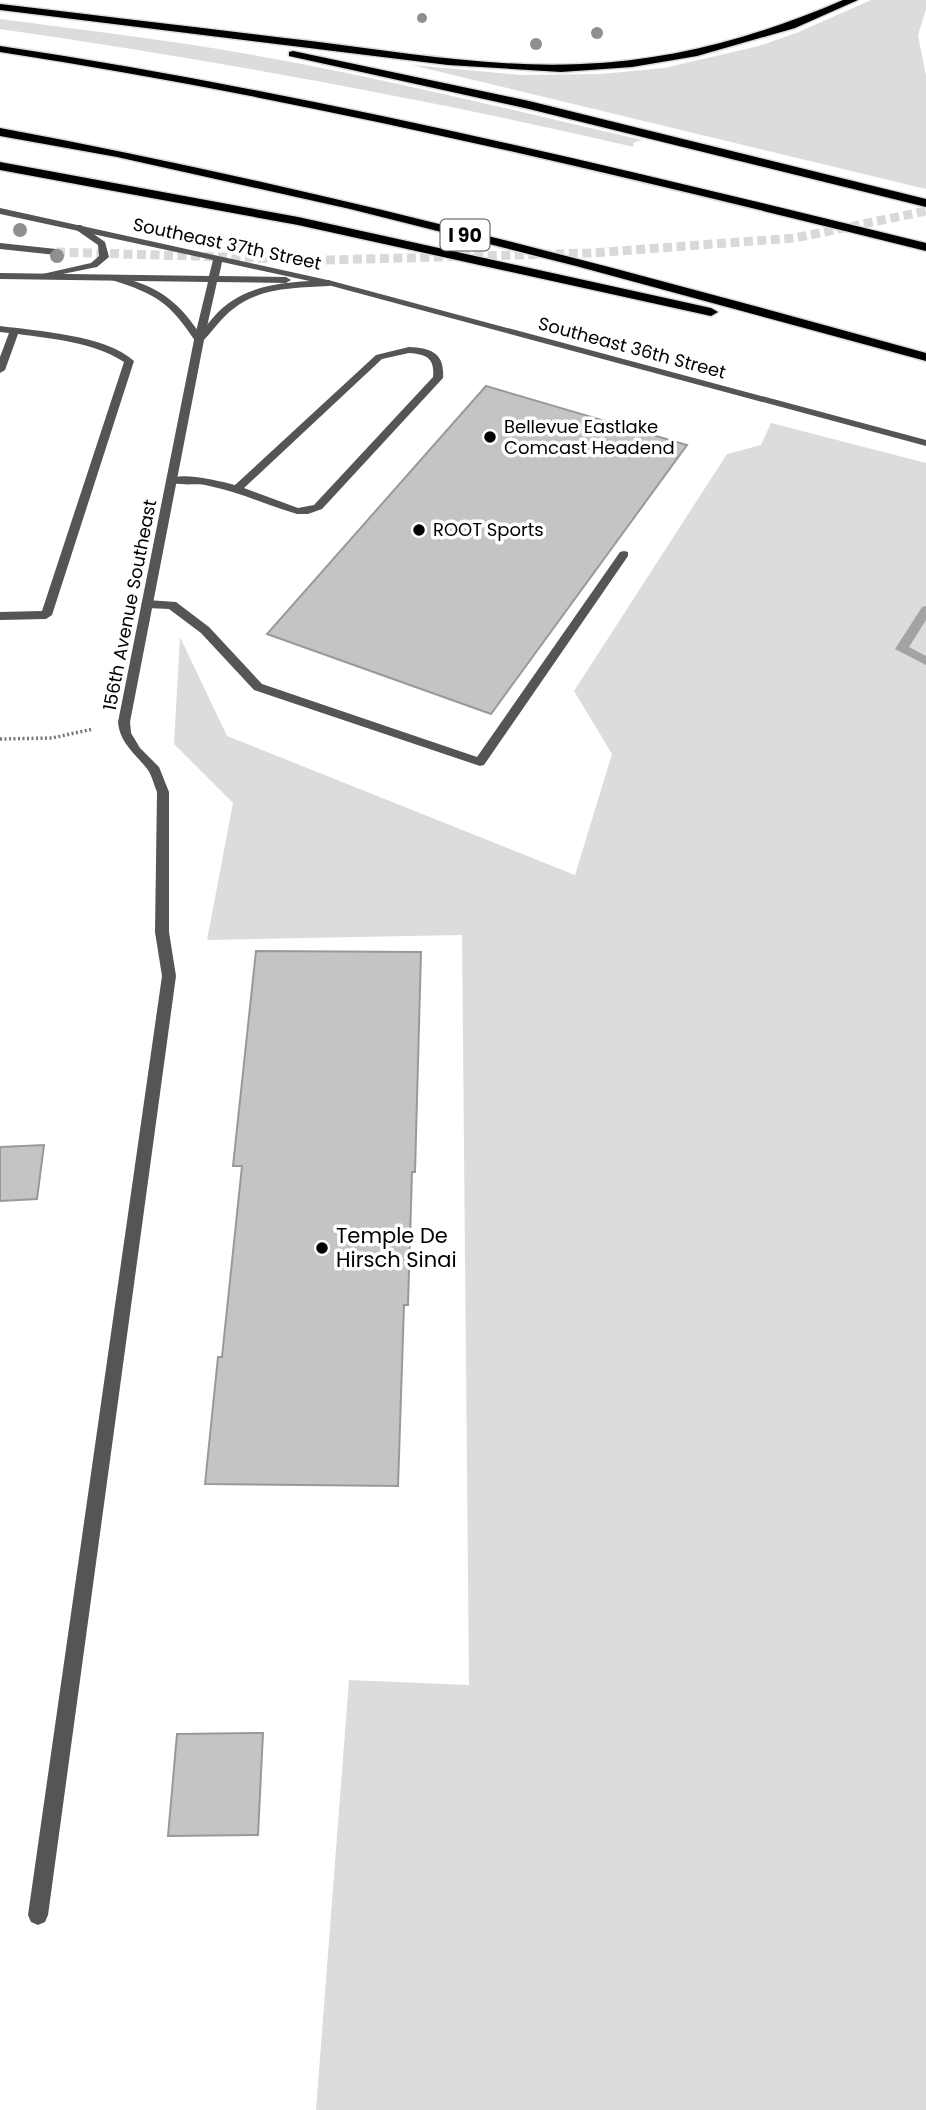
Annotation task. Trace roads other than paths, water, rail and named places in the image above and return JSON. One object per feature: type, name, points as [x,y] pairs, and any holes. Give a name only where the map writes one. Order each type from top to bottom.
[{"type":"highway","points":[[0,7],[448,61],[520,67],[597,67],[712,50],[767,35],[852,0]]},
{"type":"highway","points":[[116,21],[334,62],[516,102],[926,203]]},
{"type":"highway","points":[[0,49],[197,81],[513,145],[926,247]]},
{"type":"highway","name":"I 90","points":[[0,132],[99,149],[598,267],[926,358]]},
{"type":"highway","points":[[0,166],[298,222],[926,358]]},
{"type":"street","name":"Southeast 37th Street","points":[[0,211],[329,283]]},
{"type":"street","points":[[41,277],[94,265],[104,257],[102,244],[78,227]]},
{"type":"street","points":[[0,246],[56,253]]},
{"type":"street","name":"156th Avenue Southeast","points":[[38,1915],[169,976],[162,932],[163,792],[155,770],[136,751],[125,733],[124,722],[199,340],[218,259]]},
{"type":"street","name":"Southeast 37th Street","points":[[0,276],[213,277],[329,283]]},
{"type":"street","points":[[115,278],[158,292],[179,309],[199,340],[233,304],[253,293],[282,286],[329,283]]},
{"type":"street","name":"Southeast 36th Street","points":[[329,283],[926,443]]},
{"type":"street","points":[[0,329],[101,347],[121,353],[129,361],[46,615],[0,615]]},
{"type":"street","points":[[0,370],[14,331]]},
{"type":"street","points":[[172,480],[202,481],[237,489],[297,511],[318,507],[438,378],[438,361],[414,348],[393,349],[379,357],[237,489]]},
{"type":"street","points":[[147,604],[172,605],[205,630],[258,687],[480,762],[624,554]]},
{"type":"waterway","points":[[926,610],[901,649],[926,661]]},
{"type":"tunnel","points":[[56,252],[327,260],[591,253],[795,238],[926,211]]},
{"type":"place","name":"Bellevue Eastlake Comcast Headend","points":[[490,437]]},
{"type":"place","name":"ROOT Sports","points":[[419,530]]},
{"type":"place","name":"Temple De Hirsch Sinai","points":[[322,1248]]}]
